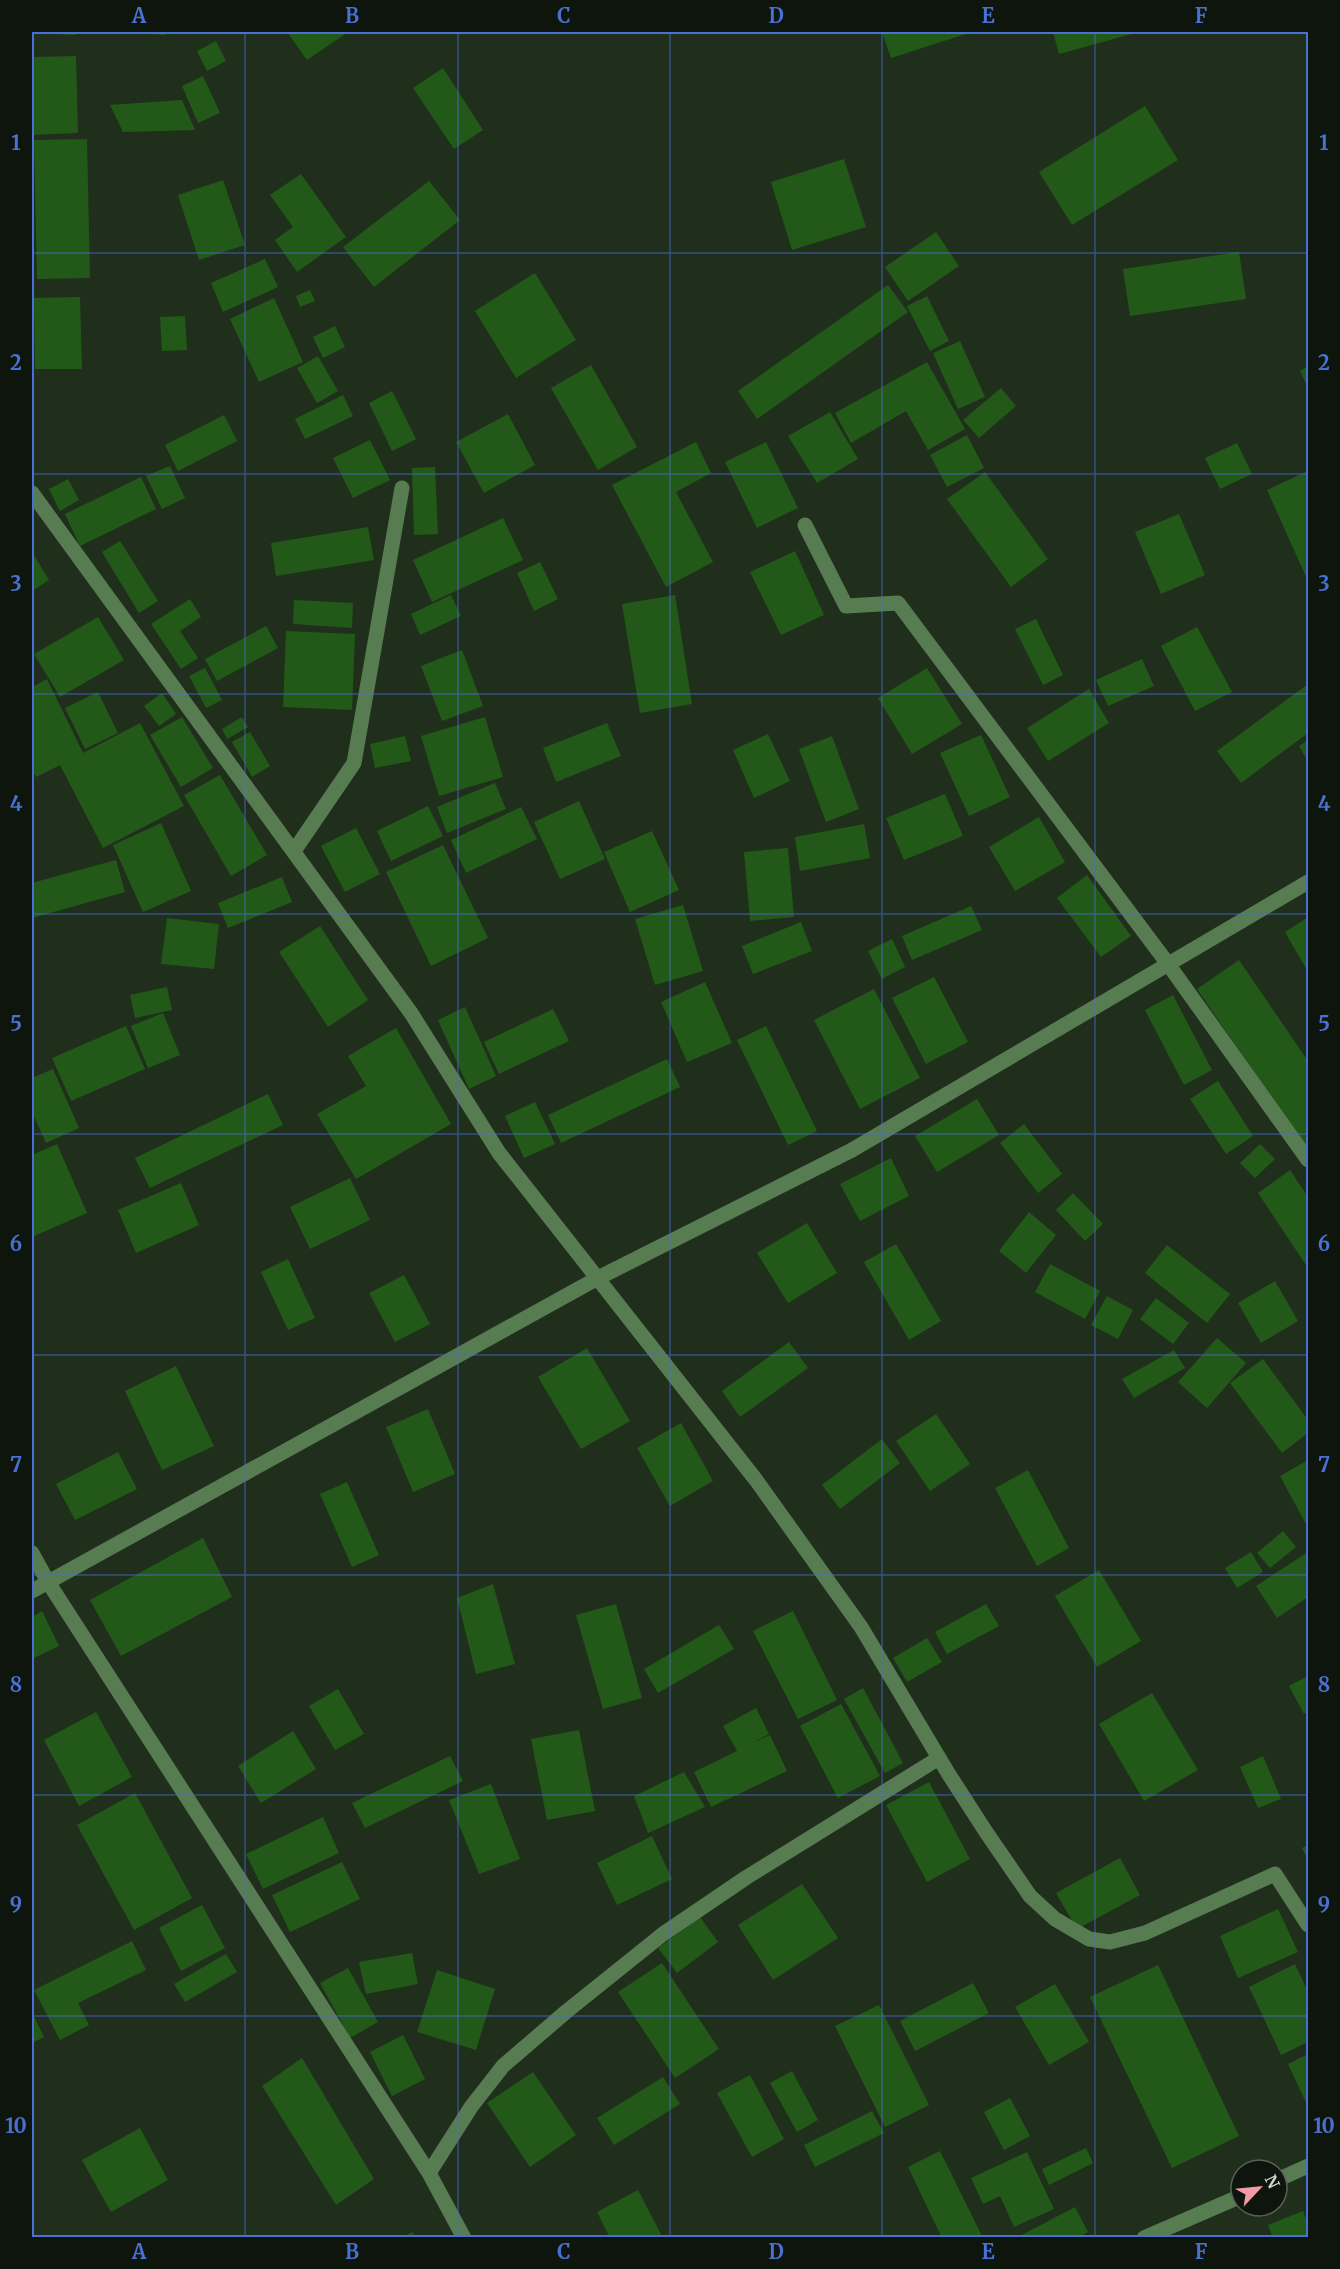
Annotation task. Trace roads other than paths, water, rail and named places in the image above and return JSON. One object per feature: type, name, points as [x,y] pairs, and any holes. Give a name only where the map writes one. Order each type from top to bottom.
[{"type":"street","points":[[294,851],[354,763],[402,488]]},
{"type":"street","points":[[32,493],[411,1013],[499,1153],[756,1480],[861,1627],[939,1758],[1030,1896],[1055,1919],[1089,1939],[1110,1942],[1145,1933],[1275,1874],[1308,1925]]},
{"type":"street","points":[[805,525],[846,606],[898,603],[1168,964],[1308,1160]]},
{"type":"street","points":[[32,1591],[598,1278],[852,1150],[1308,882]]},
{"type":"street","points":[[32,1553],[48,1582],[429,2173],[464,2238]]},
{"type":"street","points":[[429,2173],[471,2107],[502,2066],[567,2011],[682,1921],[747,1877],[939,1758]]},
{"type":"street","points":[[1289,2175],[1308,2166]]},
{"type":"street","points":[[1144,2238],[1229,2201]]}]
